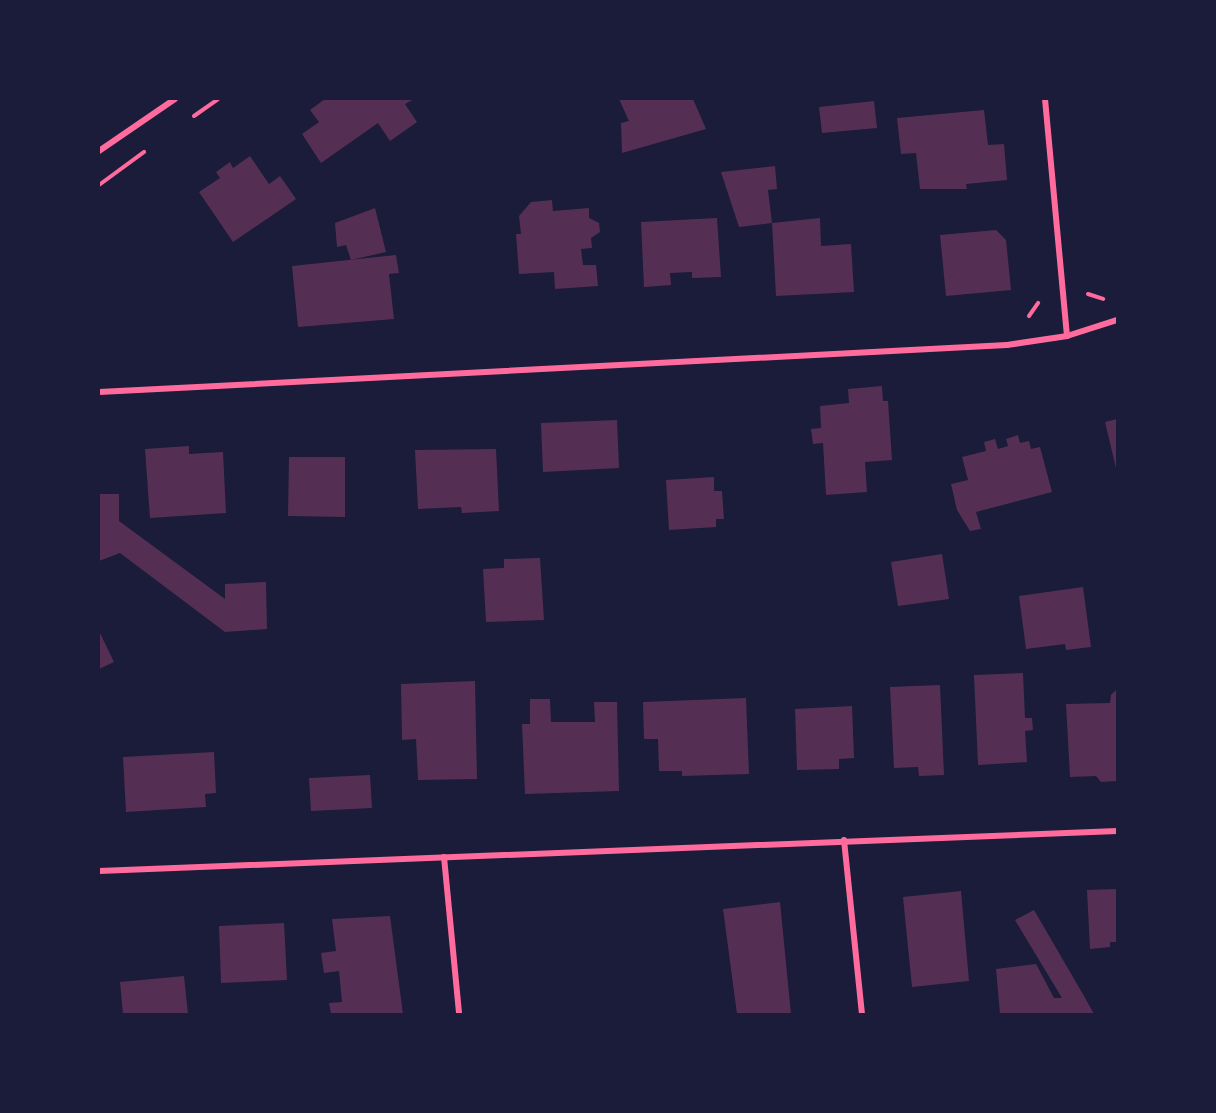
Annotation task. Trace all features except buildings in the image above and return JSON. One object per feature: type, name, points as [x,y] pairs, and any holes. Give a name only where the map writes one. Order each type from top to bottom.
[{"type":"street","points":[[99,151],[175,99]]},
{"type":"street","points":[[1045,99],[1067,336]]},
{"type":"street","points":[[99,392],[1007,345],[1067,336],[1117,320]]},
{"type":"street","points":[[99,872],[844,840],[1117,831]]},
{"type":"street","points":[[844,840],[862,1014]]},
{"type":"street","points":[[444,857],[459,1014]]},
{"type":"path","points":[[1024,317],[1032,315],[1040,296]]}]
